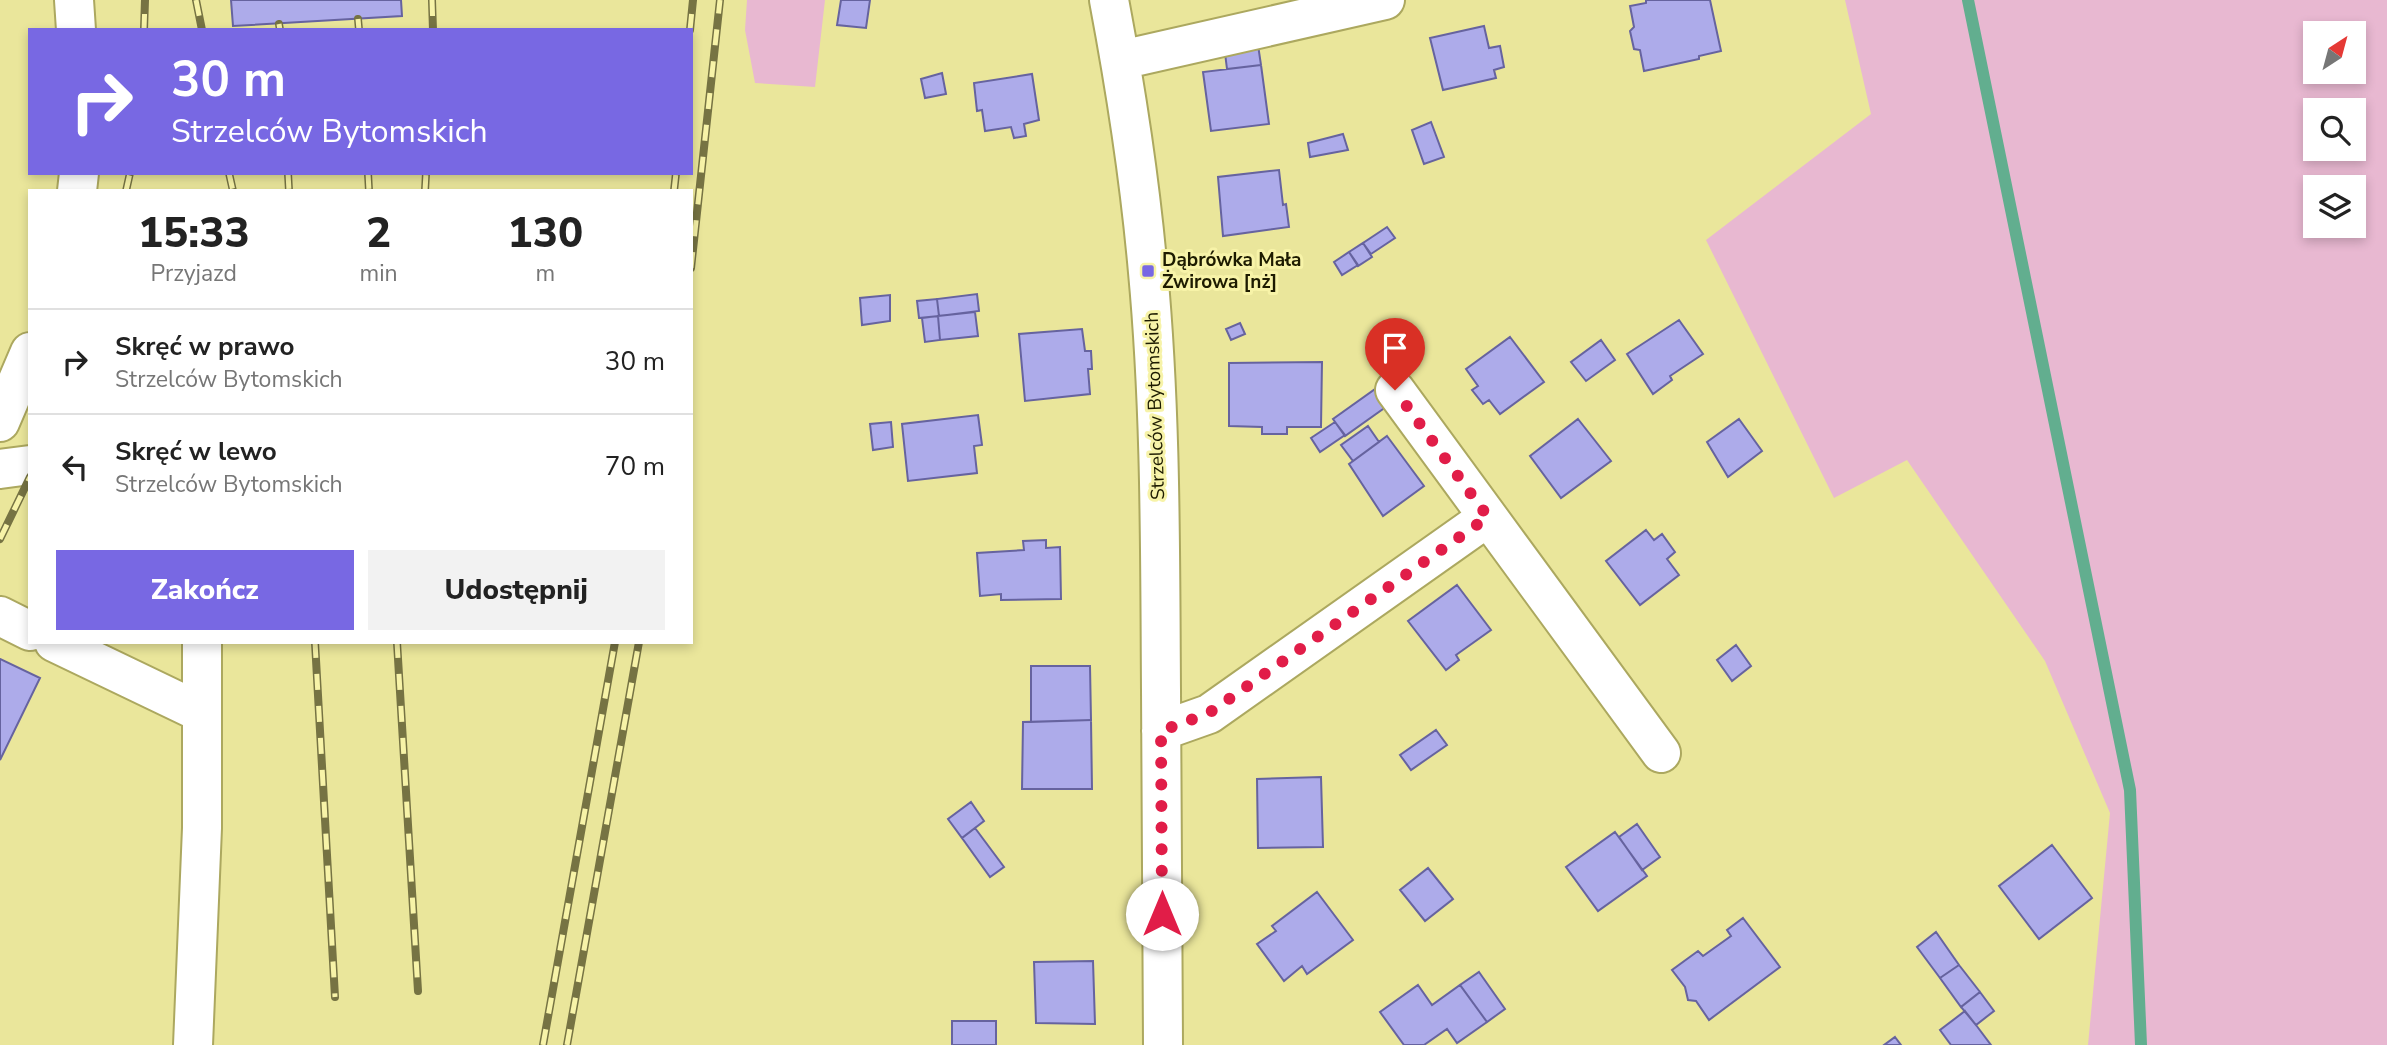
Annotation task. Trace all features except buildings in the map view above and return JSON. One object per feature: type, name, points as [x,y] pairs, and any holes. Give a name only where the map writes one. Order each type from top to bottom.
[{"type":"street","points":[[75,0],[76,28]]},
{"type":"street","name":"Strzelców Bytomskich","points":[[1109,0],[1121,60],[1148,271],[1155,378],[1163,1045]]},
{"type":"street","points":[[1121,60],[1385,0]]},
{"type":"street","points":[[0,422],[28,357]]},
{"type":"street","points":[[1395,390],[1661,753]]},
{"type":"street","points":[[0,469],[28,466]]},
{"type":"street","points":[[1161,731],[1209,713],[1488,517]]},
{"type":"street","points":[[0,616],[28,630]]},
{"type":"street","points":[[58,644],[202,713]]},
{"type":"street","points":[[193,1045],[202,828],[202,644]]},
{"type":"shaded area","points":[[747,0],[825,0],[815,87],[755,83],[745,30]]},
{"type":"shaded area","points":[[1845,0],[2387,0],[2387,1045],[2088,1045],[2110,813],[2045,661],[1907,460],[1834,498],[1706,240],[1871,114]]},
{"type":"waterway","points":[[1968,0],[2130,790],[2141,1045]]},
{"type":"railway","points":[[144,28],[145,0]]},
{"type":"railway","points":[[196,0],[202,28]]},
{"type":"railway","points":[[432,0],[433,28]]},
{"type":"railway","points":[[690,28],[693,0]]},
{"type":"railway","points":[[693,250],[720,0]]},
{"type":"railway","points":[[358,19],[359,28]]},
{"type":"railway","points":[[279,24],[280,28]]},
{"type":"railway","points":[[126,189],[130,175]]},
{"type":"railway","points":[[229,175],[233,189]]},
{"type":"railway","points":[[288,175],[289,189]]},
{"type":"railway","points":[[368,175],[369,189]]},
{"type":"railway","points":[[425,189],[426,175]]},
{"type":"railway","points":[[674,189],[676,175]]},
{"type":"railway","points":[[0,539],[28,481]]},
{"type":"railway","points":[[315,644],[335,997]]},
{"type":"railway","points":[[397,644],[418,991]]},
{"type":"railway","points":[[543,1045],[615,644]]},
{"type":"railway","points":[[567,1045],[639,644]]},
{"type":"place","name":"Dąbrówka Mała Żwirowa [nż]","points":[[1148,271]]},
{"type":"route","points":[[1162,914],[1161,731],[1209,713],[1488,517],[1395,390]]}]
